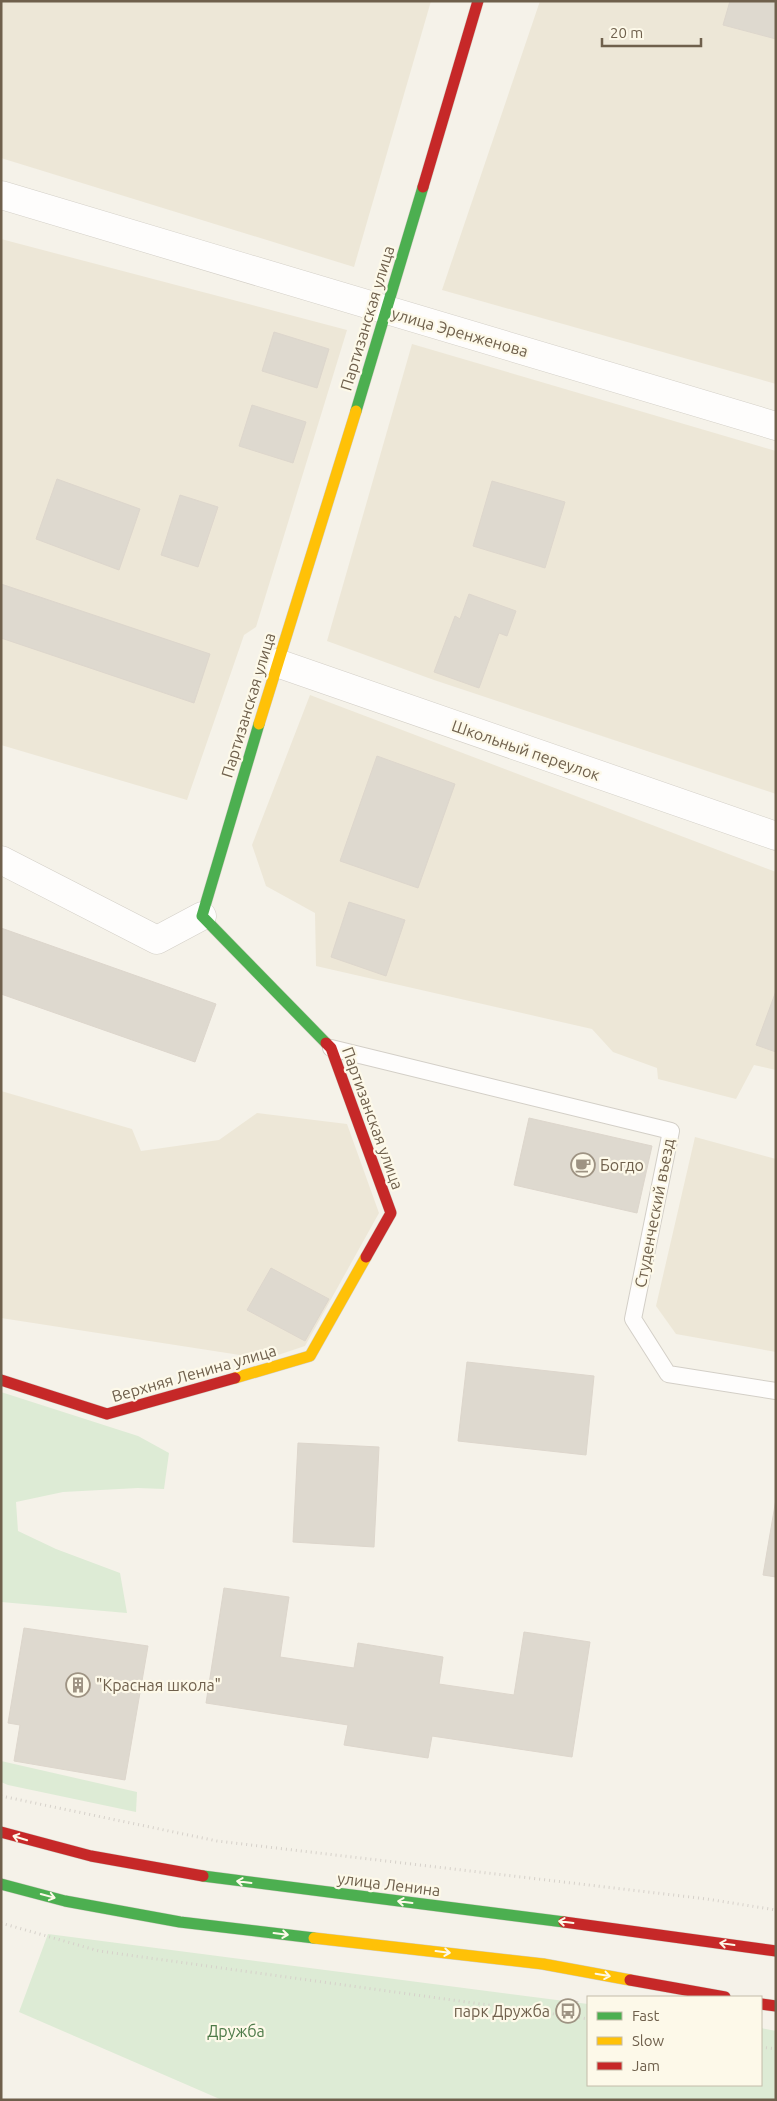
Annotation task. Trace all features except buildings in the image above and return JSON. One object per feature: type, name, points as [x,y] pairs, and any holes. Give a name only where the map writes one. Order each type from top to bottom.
[{"type":"street","name":"Партизанская улица","points":[[310,1356],[391,1213],[331,1048],[202,916],[277,663],[387,311],[478,1]]},
{"type":"street","name":"улица Эренженова","points":[[1,195],[776,426]]},
{"type":"street","name":"Школьный переулок","points":[[277,663],[776,836]]},
{"type":"street","points":[[1,860],[157,940],[202,916]]},
{"type":"street","name":"Верхняя Ленина улица","points":[[1,1380],[107,1414],[310,1356]]},
{"type":"street","name":"улица Ленина","points":[[1,1832],[39,1844],[185,1875],[634,1931],[776,1951]]},
{"type":"street","points":[[1,1884],[65,1901],[180,1922],[542,1964],[719,1996]]},
{"type":"street","points":[[762,2004],[776,2006]]},
{"type":"lane","name":"Студенческий въезд","points":[[331,1048],[671,1131],[633,1319],[668,1374],[776,1391]]},
{"type":"path","points":[[1,1796],[217,1841],[707,1899],[776,1910]]},
{"type":"path","points":[[1,1923],[99,1951],[587,2020]]},
{"type":"path","points":[[575,2017],[577,1996]]},
{"type":"path","points":[[762,2047],[776,2049]]},
{"type":"shaded area","points":[[1,1],[431,1],[354,267],[1,158]]},
{"type":"shaded area","points":[[540,1],[776,1],[776,384],[442,290]]},
{"type":"shaded area","points":[[1,239],[347,330],[256,627],[244,635],[187,800],[1,745]]},
{"type":"shaded area","points":[[412,344],[776,451],[776,794],[434,680],[327,641]]},
{"type":"shaded area","points":[[310,695],[776,872],[776,1070],[754,1065],[736,1099],[658,1079],[657,1068],[613,1052],[592,1029],[316,966],[315,913],[266,886],[252,845]]},
{"type":"shaded area","points":[[1,1091],[132,1129],[141,1151],[219,1140],[257,1113],[347,1124],[379,1213],[305,1346],[266,1359],[1,1318]]},
{"type":"shaded area","points":[[695,1137],[776,1159],[776,1352],[676,1334],[656,1306]]},
{"type":"green space","points":[[1,1392],[138,1436],[169,1453],[164,1489],[138,1488],[63,1492],[16,1502],[18,1531],[56,1549],[120,1573],[127,1613],[1,1602]]},
{"type":"green space","points":[[1,1761],[137,1792],[136,1812],[8,1785],[1,1782]]},
{"type":"green space","name":"Дружба","points":[[48,1934],[587,2004],[587,2086],[762,2086],[762,2028],[776,2031],[776,2100],[222,2100],[19,2012]]},
{"type":"traffic: fast","points":[[356,411],[423,187]]},
{"type":"traffic: fast","points":[[259,724],[202,916],[326,1043]]},
{"type":"traffic: fast","points":[[203,1876],[564,1922]]},
{"type":"traffic: fast","points":[[1,1884],[65,1901],[180,1922],[314,1938]]},
{"type":"traffic: slow","points":[[259,724],[356,411]]},
{"type":"traffic: slow","points":[[235,1378],[310,1356],[366,1257]]},
{"type":"traffic: slow","points":[[314,1938],[543,1964],[630,1980]]},
{"type":"traffic: jam","points":[[423,187],[478,1]]},
{"type":"traffic: jam","points":[[326,1043],[331,1048],[391,1213],[366,1257]]},
{"type":"traffic: jam","points":[[1,1380],[107,1414],[235,1378]]},
{"type":"traffic: jam","points":[[1,1832],[91,1856],[203,1876]]},
{"type":"traffic: jam","points":[[564,1922],[776,1951]]},
{"type":"traffic: jam","points":[[630,1980],[719,1996]]},
{"type":"traffic: jam","points":[[762,2004],[776,2006]]},
{"type":"place","name":"Богдо","points":[[583,1165]]},
{"type":"place","name":"\"Красная школа\"","points":[[78,1685]]},
{"type":"place","name":"парк Дружба","points":[[568,2011]]}]
